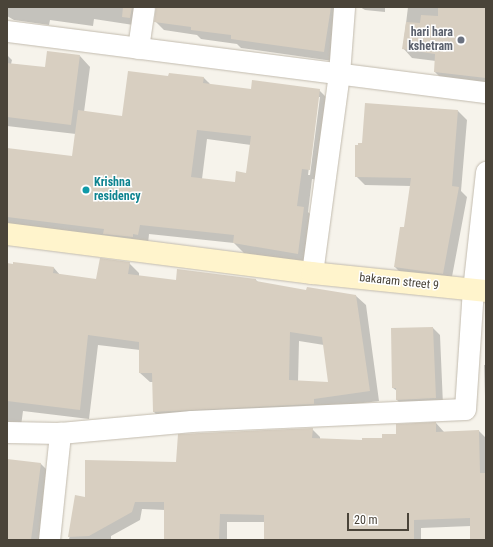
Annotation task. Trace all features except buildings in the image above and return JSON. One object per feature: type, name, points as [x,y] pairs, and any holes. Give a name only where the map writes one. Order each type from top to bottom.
[{"type":"street","points":[[138,48],[144,7]]},
{"type":"street","points":[[312,274],[339,74],[344,7]]},
{"type":"street","points":[[7,31],[486,92]]},
{"type":"street","points":[[7,432],[60,433],[190,421],[465,409],[480,290],[486,172]]},
{"type":"street","name":"bakaram street 9","points":[[7,234],[312,274],[480,290]]},
{"type":"street","points":[[50,540],[60,433]]},
{"type":"place","name":"hari hara kshetram","points":[[461,40]]},
{"type":"place","name":"Krishna residency","points":[[86,190]]}]
